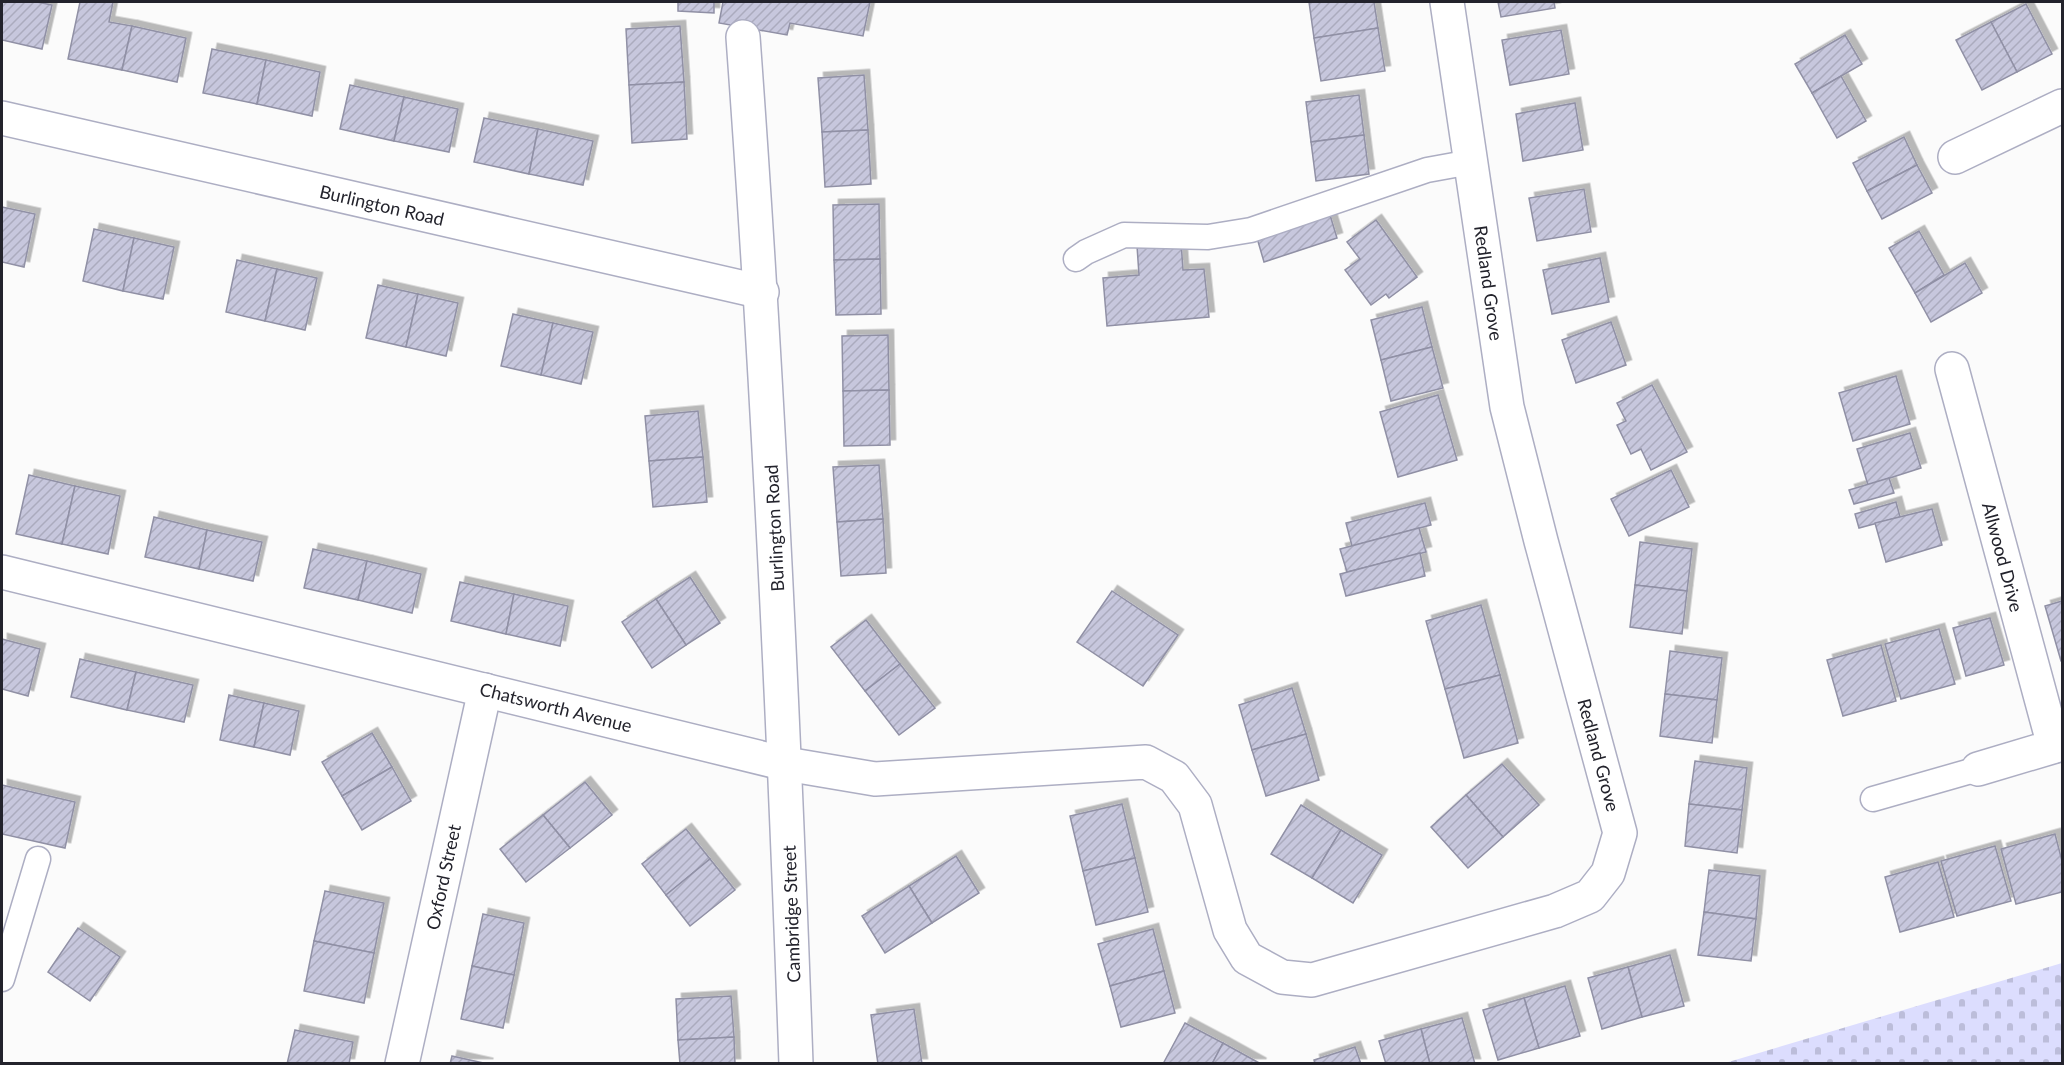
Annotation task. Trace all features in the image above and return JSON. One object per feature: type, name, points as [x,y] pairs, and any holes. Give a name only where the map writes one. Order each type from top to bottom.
[{"type":"street","name":"Redland Grove","points":[[1117,763],[1146,762],[1174,777],[1195,805],[1230,930],[1247,958],[1282,977],[1312,980],[1555,911],[1590,896],[1608,873],[1620,833],[1507,407],[1447,2]]},
{"type":"street","name":"Burlington Road","points":[[743,36],[762,292],[786,764]]},
{"type":"street","points":[[1955,157],[2062,106]]},
{"type":"street","name":"Burlington Road","points":[[2,118],[762,292]]},
{"type":"street","name":"Allwood Drive","points":[[1952,369],[2058,745],[1978,769]]},
{"type":"street","name":"Chatsworth Avenue","points":[[2,572],[786,764],[875,779],[1117,763]]},
{"type":"street","name":"Oxford Street","points":[[402,1064],[485,690]]},
{"type":"street","name":"Cambridge Street","points":[[786,764],[796,1064]]},
{"type":"lane","points":[[1076,259],[1086,252],[1124,236],[1208,237],[1251,230],[1427,170],[1471,162]]},
{"type":"lane","name":"Allwood Drive","points":[[1873,799],[1978,769]]},
{"type":"lane","points":[[2,979],[38,859]]},
{"type":"green space","points":[[2062,963],[2062,1063],[1725,1063]]},
{"type":"building","points":[[2,2],[37,2],[52,5],[42,49],[2,40]]},
{"type":"building","points":[[80,2],[113,2],[109,22],[132,26],[122,70],[68,59]]},
{"type":"building","points":[[678,2],[714,2],[714,13],[678,11]]},
{"type":"building","points":[[723,2],[870,2],[863,36],[790,23],[787,35],[719,23]]},
{"type":"building","points":[[1309,2],[1374,2],[1378,28],[1314,38]]},
{"type":"building","points":[[1498,2],[1554,2],[1555,8],[1501,17]]},
{"type":"building","points":[[2026,4],[2052,54],[2017,72],[1991,22]]},
{"type":"building","points":[[1991,22],[2017,72],[1982,90],[1956,40]]},
{"type":"building","points":[[132,26],[186,38],[177,82],[122,70]]},
{"type":"building","points":[[680,26],[684,82],[629,85],[626,29]]},
{"type":"building","points":[[1378,28],[1385,71],[1321,81],[1314,38]]},
{"type":"building","points":[[1561,30],[1569,74],[1510,85],[1502,40]]},
{"type":"building","points":[[1845,35],[1862,64],[1812,93],[1795,64]]},
{"type":"building","points":[[212,49],[266,60],[257,104],[203,93]]},
{"type":"building","points":[[266,60],[320,72],[312,116],[257,104]]},
{"type":"building","points":[[864,75],[868,130],[822,132],[818,78]]},
{"type":"building","points":[[1841,76],[1866,121],[1837,138],[1812,93]]},
{"type":"building","points":[[684,82],[687,139],[632,143],[629,85]]},
{"type":"building","points":[[350,85],[404,97],[394,141],[340,129]]},
{"type":"building","points":[[1359,95],[1364,135],[1311,142],[1306,102]]},
{"type":"building","points":[[404,97],[458,109],[449,152],[394,141]]},
{"type":"building","points":[[1575,103],[1583,150],[1523,161],[1516,114]]},
{"type":"building","points":[[484,118],[538,129],[529,174],[474,162]]},
{"type":"building","points":[[538,129],[593,141],[583,185],[529,174]]},
{"type":"building","points":[[868,130],[871,184],[825,187],[822,132]]},
{"type":"building","points":[[1364,135],[1369,174],[1316,181],[1311,142]]},
{"type":"building","points":[[1904,137],[1917,165],[1867,191],[1853,163]]},
{"type":"building","points":[[1917,165],[1932,193],[1882,219],[1867,191]]},
{"type":"building","points":[[1584,189],[1591,232],[1537,241],[1529,198]]},
{"type":"building","points":[[879,204],[880,259],[834,260],[833,205]]},
{"type":"building","points":[[2,207],[35,214],[24,267],[2,262]]},
{"type":"building","points":[[1330,215],[1337,238],[1264,262],[1257,238]]},
{"type":"building","points":[[1376,220],[1417,277],[1389,298],[1386,294],[1371,305],[1345,270],[1360,259],[1347,242]]},
{"type":"building","points":[[94,229],[134,238],[123,291],[83,281]]},
{"type":"building","points":[[1919,231],[1944,275],[1915,293],[1889,248]]},
{"type":"building","points":[[134,238],[174,247],[163,299],[123,291]]},
{"type":"building","points":[[1181,242],[1183,270],[1204,269],[1209,317],[1107,326],[1103,278],[1139,275],[1137,246]]},
{"type":"building","points":[[1600,258],[1609,302],[1552,314],[1543,270]]},
{"type":"building","points":[[880,259],[881,314],[836,315],[834,260]]},
{"type":"building","points":[[237,260],[277,269],[265,321],[226,312]]},
{"type":"building","points":[[1965,263],[1982,293],[1931,322],[1915,293]]},
{"type":"building","points":[[277,269],[317,278],[305,330],[265,321]]},
{"type":"building","points":[[378,285],[418,294],[406,347],[366,338]]},
{"type":"building","points":[[418,294],[458,303],[446,356],[406,347]]},
{"type":"building","points":[[1422,307],[1432,347],[1381,360],[1371,320]]},
{"type":"building","points":[[513,314],[553,323],[541,375],[501,366]]},
{"type":"building","points":[[1611,322],[1626,365],[1576,383],[1562,340]]},
{"type":"building","points":[[553,323],[593,332],[581,384],[541,375]]},
{"type":"building","points":[[888,335],[889,390],[843,391],[842,336]]},
{"type":"building","points":[[1432,347],[1443,388],[1391,401],[1381,360]]},
{"type":"building","points":[[1896,376],[1910,424],[1853,441],[1839,393]]},
{"type":"building","points":[[1652,385],[1687,452],[1651,470],[1641,449],[1631,454],[1617,425],[1626,421],[1617,403]]},
{"type":"building","points":[[889,390],[890,445],[844,446],[843,391]]},
{"type":"building","points":[[1438,395],[1457,460],[1398,477],[1380,412]]},
{"type":"building","points":[[698,411],[703,457],[649,461],[645,416]]},
{"type":"building","points":[[1910,433],[1921,468],[1868,485],[1857,449]]},
{"type":"building","points":[[703,457],[707,502],[653,507],[649,461]]},
{"type":"building","points":[[879,465],[883,519],[837,522],[833,467]]},
{"type":"building","points":[[1671,470],[1689,507],[1629,536],[1611,499]]},
{"type":"building","points":[[29,475],[75,486],[62,544],[16,534]]},
{"type":"building","points":[[1889,478],[1894,493],[1854,504],[1849,490]]},
{"type":"building","points":[[75,486],[120,496],[108,554],[62,544]]},
{"type":"building","points":[[1896,502],[1900,517],[1859,528],[1855,514]]},
{"type":"building","points":[[1425,503],[1431,525],[1352,546],[1346,523]]},
{"type":"building","points":[[1932,509],[1942,545],[1886,562],[1875,523]]},
{"type":"building","points":[[154,517],[207,530],[199,569],[145,557]]},
{"type":"building","points":[[883,519],[886,573],[841,576],[837,522]]},
{"type":"building","points":[[1419,528],[1426,552],[1347,572],[1340,549]]},
{"type":"building","points":[[207,530],[262,542],[253,581],[199,569]]},
{"type":"building","points":[[1640,542],[1692,549],[1687,591],[1635,585]]},
{"type":"building","points":[[313,549],[367,561],[358,600],[304,588]]},
{"type":"building","points":[[1420,553],[1425,576],[1346,596],[1340,574]]},
{"type":"building","points":[[367,561],[421,574],[412,613],[358,600]]},
{"type":"building","points":[[690,577],[720,623],[686,645],[656,599]]},
{"type":"building","points":[[460,582],[514,594],[506,634],[451,621]]},
{"type":"building","points":[[1635,585],[1687,591],[1682,634],[1630,627]]},
{"type":"building","points":[[1112,591],[1178,635],[1143,686],[1077,642]]},
{"type":"building","points":[[514,594],[568,606],[560,646],[506,634]]},
{"type":"building","points":[[656,599],[686,645],[652,668],[622,622]]},
{"type":"building","points":[[2062,601],[2062,661],[2061,661],[2045,606]]},
{"type":"building","points":[[1481,605],[1500,675],[1445,689],[1426,621]]},
{"type":"building","points":[[1990,618],[2004,665],[1966,676],[1953,628]]},
{"type":"building","points":[[866,620],[900,664],[865,691],[831,647]]},
{"type":"building","points":[[1939,629],[1955,684],[1901,699],[1885,644]]},
{"type":"building","points":[[2,639],[40,649],[28,696],[2,689]]},
{"type":"building","points":[[1881,645],[1896,701],[1843,716],[1827,660]]},
{"type":"building","points":[[1670,651],[1722,658],[1717,700],[1665,694]]},
{"type":"building","points":[[80,659],[136,672],[127,710],[71,697]]},
{"type":"building","points":[[900,664],[935,708],[899,735],[865,691]]},
{"type":"building","points":[[136,672],[193,685],[184,722],[127,710]]},
{"type":"building","points":[[1500,675],[1518,743],[1464,758],[1445,689]]},
{"type":"building","points":[[1292,688],[1306,734],[1252,750],[1239,705]]},
{"type":"building","points":[[1665,694],[1717,700],[1712,743],[1660,736]]},
{"type":"building","points":[[229,695],[264,703],[254,747],[220,740]]},
{"type":"building","points":[[264,703],[299,711],[290,755],[254,747]]},
{"type":"building","points":[[372,733],[392,767],[342,796],[322,762]]},
{"type":"building","points":[[1306,734],[1319,780],[1266,796],[1252,750]]},
{"type":"building","points":[[1695,761],[1747,768],[1742,810],[1689,804]]},
{"type":"building","points":[[1502,764],[1539,805],[1503,837],[1466,795]]},
{"type":"building","points":[[392,767],[411,801],[362,830],[342,796]]},
{"type":"building","points":[[585,782],[612,815],[570,848],[543,815]]},
{"type":"building","points":[[2,785],[75,802],[65,848],[2,834]]},
{"type":"building","points":[[1466,795],[1503,837],[1468,868],[1431,827]]},
{"type":"building","points":[[1122,804],[1135,858],[1083,871],[1070,816]]},
{"type":"building","points":[[1689,804],[1742,810],[1737,853],[1685,846]]},
{"type":"building","points":[[1301,805],[1341,830],[1312,878],[1271,854]]},
{"type":"building","points":[[543,815],[570,848],[526,882],[500,849]]},
{"type":"building","points":[[686,829],[710,859],[666,895],[642,864]]},
{"type":"building","points":[[1341,830],[1382,855],[1353,903],[1312,878]]},
{"type":"building","points":[[2055,834],[2062,861],[2062,892],[2016,904],[2001,849]]},
{"type":"building","points":[[1995,846],[2011,901],[1957,916],[1941,861]]},
{"type":"building","points":[[956,856],[979,893],[932,923],[909,886]]},
{"type":"building","points":[[1135,858],[1148,912],[1096,925],[1083,871]]},
{"type":"building","points":[[710,859],[735,890],[690,926],[666,895]]},
{"type":"building","points":[[1938,862],[1954,917],[1900,932],[1885,877]]},
{"type":"building","points":[[1709,870],[1760,876],[1756,919],[1704,912]]},
{"type":"building","points":[[909,886],[932,923],[885,953],[862,916]]},
{"type":"building","points":[[325,891],[384,903],[374,953],[314,941]]},
{"type":"building","points":[[1704,912],[1756,919],[1751,961],[1698,955]]},
{"type":"building","points":[[483,914],[524,923],[514,975],[472,966]]},
{"type":"building","points":[[78,928],[120,957],[90,1001],[48,972]]},
{"type":"building","points":[[1153,929],[1164,971],[1110,986],[1098,944]]},
{"type":"building","points":[[314,941],[374,953],[364,1003],[304,991]]},
{"type":"building","points":[[1670,955],[1684,1006],[1642,1017],[1628,967]]},
{"type":"building","points":[[472,966],[514,975],[503,1028],[461,1019]]},
{"type":"building","points":[[1628,967],[1642,1017],[1602,1029],[1588,978]]},
{"type":"building","points":[[1164,971],[1175,1013],[1121,1027],[1110,986]]},
{"type":"building","points":[[1565,986],[1580,1036],[1539,1048],[1524,998]]},
{"type":"building","points":[[731,996],[734,1037],[678,1040],[676,999]]},
{"type":"building","points":[[1524,998],[1539,1048],[1498,1060],[1483,1010]]},
{"type":"building","points":[[914,1009],[922,1064],[878,1064],[871,1015]]},
{"type":"building","points":[[1462,1018],[1475,1064],[1430,1064],[1421,1029]]},
{"type":"building","points":[[1185,1023],[1223,1043],[1212,1064],[1163,1064]]},
{"type":"building","points":[[1421,1029],[1430,1064],[1386,1064],[1379,1041]]},
{"type":"building","points":[[295,1030],[353,1042],[349,1064],[287,1064]]},
{"type":"building","points":[[734,1037],[735,1064],[680,1064],[678,1040]]},
{"type":"building","points":[[1223,1043],[1261,1064],[1212,1064]]},
{"type":"building","points":[[1355,1047],[1361,1064],[1315,1064],[1314,1060]]},
{"type":"building","points":[[452,1056],[488,1064],[450,1064]]}]
